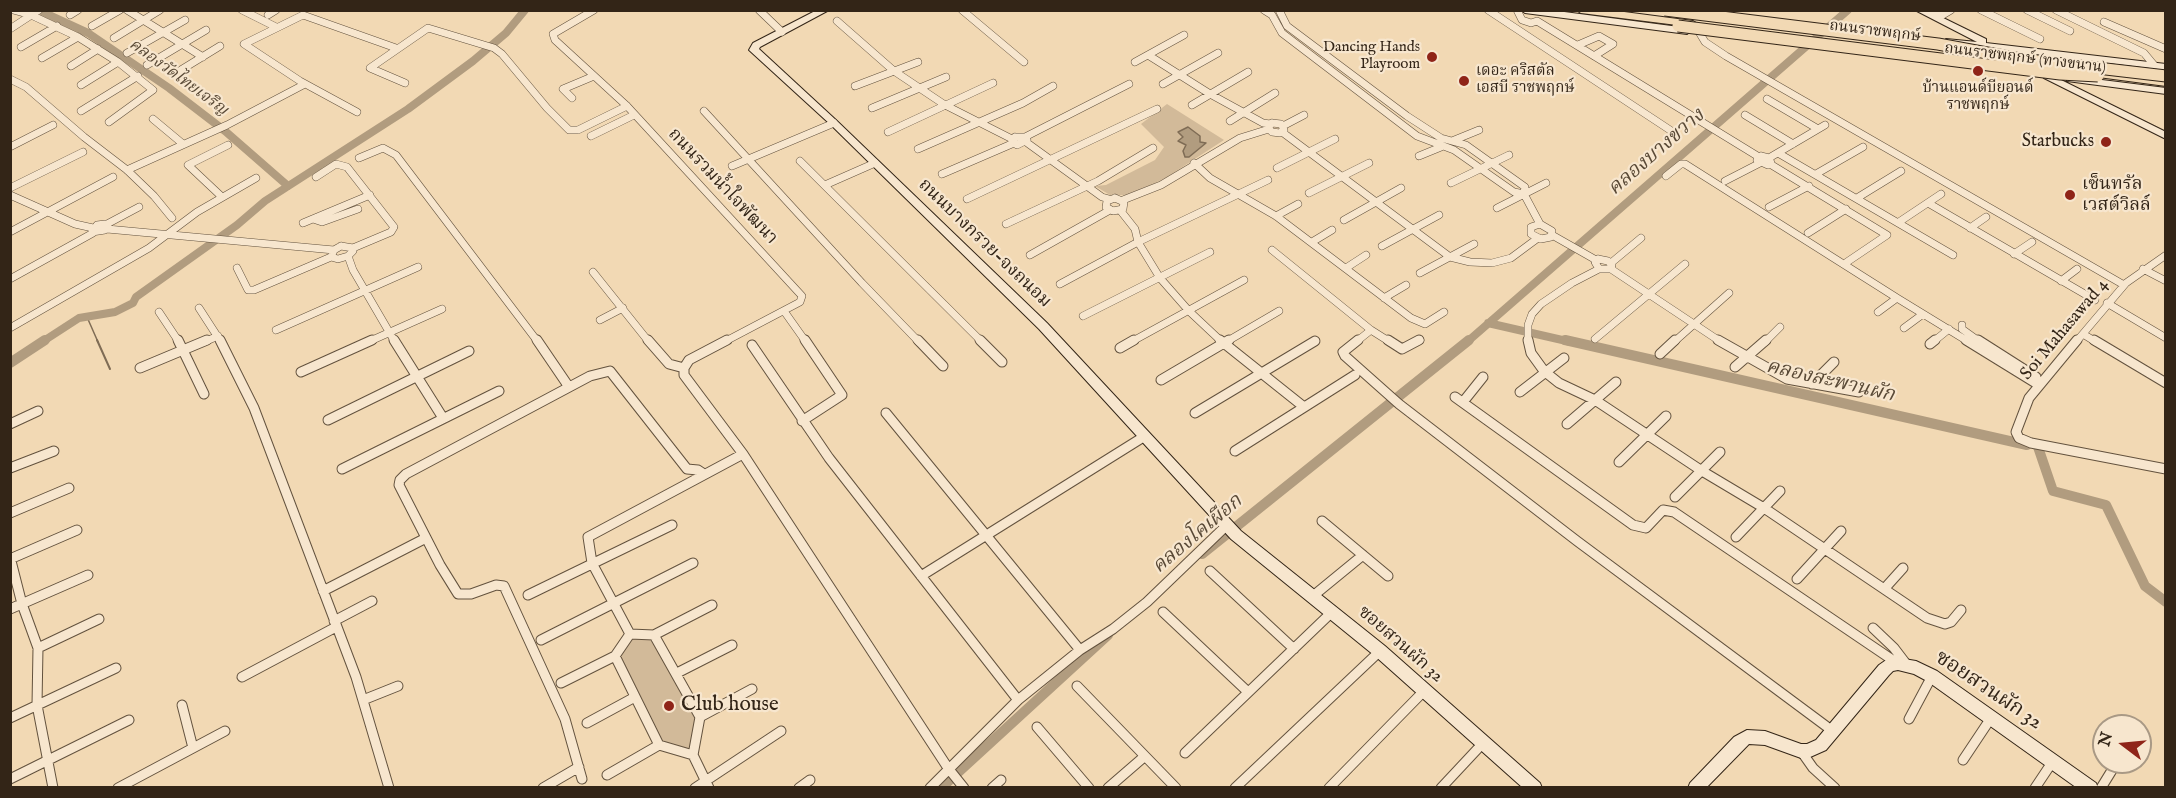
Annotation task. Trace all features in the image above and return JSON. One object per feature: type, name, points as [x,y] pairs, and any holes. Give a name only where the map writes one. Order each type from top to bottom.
[{"type":"main road","name":"ถนนราชพฤกษ์","points":[[1581,10],[1797,41],[1822,34],[2141,80],[2166,78]]},
{"type":"main road","name":"ถนนราชพฤกษ์","points":[[1636,10],[2004,55],[2166,78]]},
{"type":"main road","points":[[1665,10],[1938,44],[2166,78]]},
{"type":"main road","points":[[1629,23],[1679,24],[2060,74],[2166,78]]},
{"type":"main road","points":[[1931,39],[2004,55]]},
{"type":"main road","points":[[2085,81],[2141,80]]},
{"type":"street","points":[[13,10],[35,13],[78,37],[138,76],[153,92],[109,122]]},
{"type":"street","points":[[70,15],[78,10]]},
{"type":"street","points":[[92,26],[120,10]]},
{"type":"street","points":[[127,10],[203,57]]},
{"type":"street","points":[[114,38],[160,10]]},
{"type":"street","points":[[242,10],[276,27]]},
{"type":"street","points":[[268,15],[276,10]]},
{"type":"street","name":"ถนนรวมน้ำใจพัฒนา","points":[[594,10],[554,34],[555,40],[627,106],[802,296],[800,302],[689,360],[684,368]]},
{"type":"street","points":[[759,10],[782,32]]},
{"type":"street","name":"ถนนบางกรวย-จงถนอม","points":[[825,10],[756,45],[754,50],[834,123],[1044,326],[1230,530]]},
{"type":"street","points":[[962,10],[1024,62]]},
{"type":"street","points":[[1264,10],[1272,15],[1282,33],[1417,136],[1454,150],[1514,192],[1524,194]]},
{"type":"street","points":[[1278,10],[1287,26],[1428,131],[1466,146],[1525,188],[1524,194],[1540,224]]},
{"type":"street","points":[[1488,10],[1673,132]]},
{"type":"street","points":[[1517,10],[1519,18],[1525,22],[1538,17],[1629,23],[1797,41]]},
{"type":"street","points":[[1525,10],[1760,160],[1769,161],[1885,233],[1887,236],[1847,262]]},
{"type":"street","name":"ถนนราชพฤกษ์ (ทางขนาน)","points":[[1694,10],[2047,76],[2166,91]]},
{"type":"street","points":[[1918,10],[1995,46]]},
{"type":"street","points":[[1929,10],[1941,16],[1951,10]]},
{"type":"street","points":[[1981,10],[2040,39]]},
{"type":"street","points":[[2026,10],[2070,31]]},
{"type":"street","points":[[2056,10],[2144,53],[2154,65]]},
{"type":"street","points":[[10,29],[35,13]]},
{"type":"street","points":[[357,112],[305,84],[244,44],[276,27],[304,16],[396,48]]},
{"type":"street","points":[[127,52],[185,20]]},
{"type":"street","points":[[837,21],[894,71],[945,105],[1013,141]]},
{"type":"street","points":[[2104,22],[2166,49]]},
{"type":"street","points":[[21,47],[57,26]]},
{"type":"street","points":[[405,83],[370,69],[396,48],[428,28],[494,48],[502,54],[567,129],[578,130],[627,106]]},
{"type":"street","points":[[147,65],[206,30]]},
{"type":"street","points":[[1956,42],[1963,39],[1959,31]]},
{"type":"street","points":[[1699,32],[1705,42],[1780,88],[2124,285]]},
{"type":"street","name":"ถนนราชพฤกษ์ (ทางขนาน)","points":[[1822,34],[1931,39],[2166,67]]},
{"type":"street","points":[[1135,63],[1184,35]]},
{"type":"street","points":[[1578,45],[1599,36],[1613,44],[1594,56]]},
{"type":"street","points":[[42,58],[78,37]]},
{"type":"street","points":[[176,74],[220,46]]},
{"type":"street","points":[[71,66],[98,49]]},
{"type":"street","points":[[1163,84],[1218,53]]},
{"type":"street","points":[[1148,55],[1210,94],[1263,123],[1274,133],[1304,115]]},
{"type":"street","points":[[81,85],[118,62]]},
{"type":"street","points":[[855,86],[918,62]]},
{"type":"street","points":[[1192,105],[1248,72]]},
{"type":"street","points":[[81,111],[138,76]]},
{"type":"street","points":[[572,98],[563,89],[594,76]]},
{"type":"street","points":[[2047,76],[2166,136]]},
{"type":"street","points":[[872,108],[946,77]]},
{"type":"street","points":[[10,79],[26,87],[127,170],[154,196],[172,218]]},
{"type":"street","points":[[888,132],[993,83]]},
{"type":"street","points":[[1353,88],[1363,83]]},
{"type":"street","points":[[127,170],[217,130],[305,84]]},
{"type":"street","points":[[1026,140],[1129,84]]},
{"type":"street","points":[[918,149],[1023,103],[1053,86]]},
{"type":"street","points":[[1230,121],[1275,93]]},
{"type":"street","points":[[1767,99],[1822,127],[1778,153],[1769,161]]},
{"type":"street","points":[[967,200],[1157,109]]},
{"type":"street","points":[[704,111],[854,274],[943,366]]},
{"type":"street","points":[[591,136],[634,115]]},
{"type":"street","points":[[1745,115],[1793,144]]},
{"type":"street","points":[[153,119],[183,144]]},
{"type":"street","points":[[732,166],[834,123]]},
{"type":"street","points":[[10,147],[53,125]]},
{"type":"street","points":[[942,174],[1013,141],[1019,136],[1087,186],[1109,199],[1123,200],[1161,185],[1194,163],[1240,138],[1269,127]]},
{"type":"street","points":[[1283,129],[1309,152],[1450,256],[1470,262],[1492,263],[1511,258],[1538,238]]},
{"type":"street","points":[[1452,141],[1479,130]]},
{"type":"street","points":[[1276,168],[1335,139]]},
{"type":"street","points":[[222,197],[188,165],[228,145]]},
{"type":"street","points":[[1419,156],[1441,147]]},
{"type":"street","points":[[1816,174],[1863,147]]},
{"type":"street","points":[[358,158],[383,148],[396,155],[520,318],[569,387]]},
{"type":"street","points":[[1006,224],[1087,186],[1153,148]]},
{"type":"street","points":[[10,188],[83,152]]},
{"type":"street","points":[[1778,153],[1953,255]]},
{"type":"street","points":[[1451,183],[1480,167],[1509,155]]},
{"type":"street","points":[[801,160],[1002,362]]},
{"type":"street","points":[[1725,181],[1760,160]]},
{"type":"street","points":[[825,185],[875,163]]},
{"type":"street","points":[[1194,163],[1210,178],[1276,216],[1419,322],[1430,322],[1444,312]]},
{"type":"street","points":[[1309,193],[1369,163]]},
{"type":"street","points":[[10,279],[100,224],[168,235],[211,237],[333,253],[338,259],[348,256],[353,248],[394,230],[370,195],[342,164],[336,164],[316,177]]},
{"type":"street","points":[[1666,176],[1684,164],[1923,314],[2040,383]]},
{"type":"street","points":[[1857,198],[1901,171]]},
{"type":"street","points":[[10,232],[113,177]]},
{"type":"street","points":[[10,328],[168,235],[183,222],[256,178]]},
{"type":"street","points":[[1060,284],[1138,242],[1268,180]]},
{"type":"street","points":[[1497,208],[1546,183]]},
{"type":"street","points":[[1769,207],[1809,186]]},
{"type":"street","points":[[1344,220],[1401,188]]},
{"type":"street","points":[[1899,222],[1941,194]]},
{"type":"street","points":[[10,195],[93,230]]},
{"type":"street","points":[[303,223],[370,195]]},
{"type":"street","points":[[1109,199],[1105,205],[1110,210]]},
{"type":"street","points":[[1030,255],[1110,210],[1120,210],[1124,207],[1123,200]]},
{"type":"street","points":[[1928,203],[2095,300]]},
{"type":"street","points":[[1276,216],[1298,204]]},
{"type":"street","points":[[107,226],[139,207]]},
{"type":"street","points":[[313,219],[322,222],[358,209]]},
{"type":"street","points":[[1808,234],[1846,209]]},
{"type":"street","points":[[1120,210],[1135,230],[1138,242],[1160,278],[1189,311],[1223,343],[1304,407]]},
{"type":"street","points":[[1382,246],[1439,215]]},
{"type":"street","points":[[1970,228],[1986,217]]},
{"type":"street","points":[[1552,235],[1548,239],[1538,238],[1531,234],[1530,229],[1533,225],[1540,224],[1550,228],[1552,235],[1583,252],[1598,265],[1611,266],[1648,296],[1694,326],[1787,380],[1859,392]]},
{"type":"street","points":[[1312,242],[1332,230]]},
{"type":"street","points":[[1611,266],[1641,238]]},
{"type":"street","points":[[2014,254],[2032,242]]},
{"type":"street","points":[[1420,273],[1474,244]]},
{"type":"street","points":[[237,268],[248,290],[254,290],[333,253],[345,245],[353,248]]},
{"type":"street","points":[[1272,250],[1371,330],[1402,349],[1420,339]]},
{"type":"street","points":[[1083,316],[1210,252]]},
{"type":"street","points":[[1346,268],[1366,255]]},
{"type":"street","name":"Soi Mahasawad 4","points":[[2166,255],[2143,269],[2107,303],[2029,398],[2017,429],[2017,435],[2023,440],[2166,469]]},
{"type":"street","points":[[348,256],[353,270],[443,418]]},
{"type":"street","points":[[1595,339],[1684,264]]},
{"type":"street","points":[[1598,265],[1541,304],[1532,314],[1528,325],[1528,342],[1531,353],[1544,371],[1560,383],[1595,400],[1702,471],[1764,508],[1937,623],[1951,622],[1961,610]]},
{"type":"street","points":[[276,330],[418,267]]},
{"type":"street","points":[[2061,281],[2077,269]]},
{"type":"street","points":[[2143,269],[2166,281]]},
{"type":"street","points":[[593,272],[662,358],[669,364],[684,368],[684,375],[743,454],[961,784]]},
{"type":"street","points":[[1120,348],[1244,280]]},
{"type":"street","points":[[1384,298],[1406,285]]},
{"type":"street","points":[[1660,354],[1729,293]]},
{"type":"street","points":[[1878,312],[1897,298]]},
{"type":"street","points":[[2107,303],[2166,338]]},
{"type":"street","points":[[199,308],[204,320],[218,336],[254,408],[363,700],[389,788]]},
{"type":"street","points":[[600,320],[623,308]]},
{"type":"street","points":[[301,372],[442,309]]},
{"type":"street","points":[[1161,380],[1279,310]]},
{"type":"street","points":[[784,311],[842,392],[842,396],[802,421]]},
{"type":"street","points":[[159,312],[184,350],[204,394]]},
{"type":"street","points":[[1904,328],[1923,314]]},
{"type":"street","points":[[1962,325],[1962,329],[1971,336],[2040,383]]},
{"type":"street","points":[[1735,367],[1780,327]]},
{"type":"street","points":[[1930,344],[1949,329]]},
{"type":"street","points":[[1371,330],[1343,351],[1345,356],[1399,404],[1577,541],[1834,732]]},
{"type":"street","points":[[2083,334],[2166,383]]},
{"type":"street","points":[[140,368],[218,336]]},
{"type":"street","points":[[1195,413],[1315,341]]},
{"type":"street","points":[[752,345],[802,421],[1017,700]]},
{"type":"street","points":[[328,420],[468,351]]},
{"type":"street","points":[[1520,392],[1544,371],[1564,358]]},
{"type":"street","points":[[1812,384],[1834,362]]},
{"type":"street","points":[[582,779],[565,719],[504,586],[496,585],[471,594],[458,594],[399,485],[406,474],[590,376],[610,371],[687,469],[698,470],[704,474]]},
{"type":"street","points":[[1235,451],[1355,375]]},
{"type":"street","points":[[1483,376],[1459,399],[1633,525],[1646,528],[1663,510],[1674,512],[1902,664]]},
{"type":"street","points":[[1566,424],[1616,382]]},
{"type":"street","points":[[342,469],[500,391]]},
{"type":"street","points":[[10,424],[38,411]]},
{"type":"street","points":[[886,412],[1080,650]]},
{"type":"street","points":[[1619,462],[1666,416]]},
{"type":"street","points":[[921,576],[1145,436]]},
{"type":"street","points":[[10,468],[54,451]]},
{"type":"street","points":[[1675,497],[1720,452]]},
{"type":"street","points":[[630,634],[592,563],[587,542],[591,534],[743,454]]},
{"type":"street","points":[[10,513],[69,488]]},
{"type":"street","points":[[1736,537],[1780,491]]},
{"type":"street","points":[[1322,521],[1388,576]]},
{"type":"street","points":[[528,596],[672,525]]},
{"type":"street","points":[[53,788],[37,705],[38,648],[22,604],[11,558],[77,530]]},
{"type":"street","points":[[930,788],[1017,700],[1080,650],[1113,629],[1148,602],[1230,530]]},
{"type":"street","name":"ซอยสวนผัก 32","points":[[1230,530],[1380,651],[1423,692],[1535,788]]},
{"type":"street","points":[[1797,579],[1841,531]]},
{"type":"street","points":[[323,591],[426,538]]},
{"type":"street","points":[[1313,596],[1364,555]]},
{"type":"street","points":[[541,640],[693,562]]},
{"type":"street","points":[[1885,588],[1903,568]]},
{"type":"street","points":[[1210,571],[1294,650]]},
{"type":"street","points":[[10,609],[88,575]]},
{"type":"street","points":[[242,677],[372,601]]},
{"type":"street","points":[[630,634],[654,635],[712,605]]},
{"type":"street","points":[[1163,612],[1248,692]]},
{"type":"street","points":[[1185,753],[1332,612]]},
{"type":"street","points":[[38,648],[99,619]]},
{"type":"street","points":[[1873,628],[1894,648],[1902,664]]},
{"type":"street","points":[[561,683],[615,656],[630,634]]},
{"type":"street","points":[[654,635],[700,717],[693,754],[707,783]]},
{"type":"street","points":[[677,673],[732,645]]},
{"type":"street","points":[[1235,788],[1380,651]]},
{"type":"street","points":[[615,656],[659,745]]},
{"type":"street","points":[[1695,788],[1738,742],[1747,737],[1765,738],[1801,751],[1808,751],[1821,745],[1889,665],[1902,664]]},
{"type":"street","name":"ซอยสวนผัก 32","points":[[1902,664],[1932,676],[2091,788]]},
{"type":"street","points":[[10,718],[116,668]]},
{"type":"street","points":[[1909,719],[1932,676]]},
{"type":"street","points":[[363,700],[398,686]]},
{"type":"street","points":[[1077,686],[1176,788]]},
{"type":"street","points":[[700,717],[752,689]]},
{"type":"street","points":[[1329,788],[1423,692]]},
{"type":"street","points":[[587,723],[635,697]]},
{"type":"street","points":[[182,705],[193,748]]},
{"type":"street","points":[[1963,760],[1991,718]]},
{"type":"street","points":[[10,779],[129,720]]},
{"type":"street","points":[[1037,727],[1089,788]]},
{"type":"street","points":[[118,788],[225,731]]},
{"type":"street","points":[[695,788],[707,783],[780,731]]},
{"type":"street","points":[[1441,788],[1484,742]]},
{"type":"street","points":[[607,775],[659,745],[693,754]]},
{"type":"street","points":[[1801,751],[1813,768],[1835,788]]},
{"type":"street","points":[[1108,788],[1145,756]]},
{"type":"street","points":[[2035,788],[2053,761]]},
{"type":"street","points":[[543,788],[579,766]]},
{"type":"street","points":[[2101,788],[2110,774]]},
{"type":"street","points":[[799,788],[810,780]]},
{"type":"shaded area","points":[[1167,104],[1224,140],[1167,177],[1132,195],[1110,195],[1095,186],[1106,185],[1155,160],[1164,147],[1141,124]]},
{"type":"shaded area","points":[[1188,127],[1200,136],[1200,142],[1206,143],[1189,157],[1185,157],[1183,151],[1186,145],[1178,141],[1183,137],[1178,132]]},
{"type":"shaded area","points":[[630,634],[654,635],[700,717],[693,755],[659,745],[615,656]]},
{"type":"waterway","name":"คลองวัดไทยเจริญ","points":[[38,10],[88,33],[169,88],[225,131],[288,186]]},
{"type":"waterway","name":"คลองวัดไทยเจริญ","points":[[42,342],[79,318],[115,312],[133,303],[136,297],[237,225],[265,201],[408,109],[473,61],[506,33],[525,10]]},
{"type":"waterway","name":"คลองบางขวาง","points":[[1489,323],[1848,10]]},
{"type":"waterway","points":[[87,317],[98,342]]},
{"type":"waterway","name":"คลองโคเผือก","points":[[1467,342],[1489,323]]},
{"type":"waterway","name":"คลองสะพานผัก","points":[[1489,323],[1571,342]]},
{"type":"waterway","points":[[10,363],[45,340]]},
{"type":"waterway","points":[[97,340],[110,369]]},
{"type":"waterway","name":"คลองโคเผือก","points":[[1202,554],[1469,340]]},
{"type":"waterway","name":"คลองสะพานผัก","points":[[1565,340],[2027,445]]},
{"type":"waterway","points":[[2038,447],[2053,491],[2106,505],[2145,586],[2166,602]]},
{"type":"waterway","name":"คลองโคเผือก","points":[[941,788],[1108,635]]},
{"type":"place","name":"Dancing Hands Playroom","points":[[1432,57]]},
{"type":"place","name":"บ้านแอนด์บียอนด์ ราชพฤกษ์","points":[[1978,71]]},
{"type":"place","name":"เดอะ คริสตัล เอสบี ราชพฤกษ์","points":[[1464,81]]},
{"type":"place","name":"Starbucks","points":[[2106,142]]},
{"type":"place","name":"เซ็นทรัล เวสต์วิลล์","points":[[2070,195]]},
{"type":"place","name":"Club house","points":[[669,706]]}]
